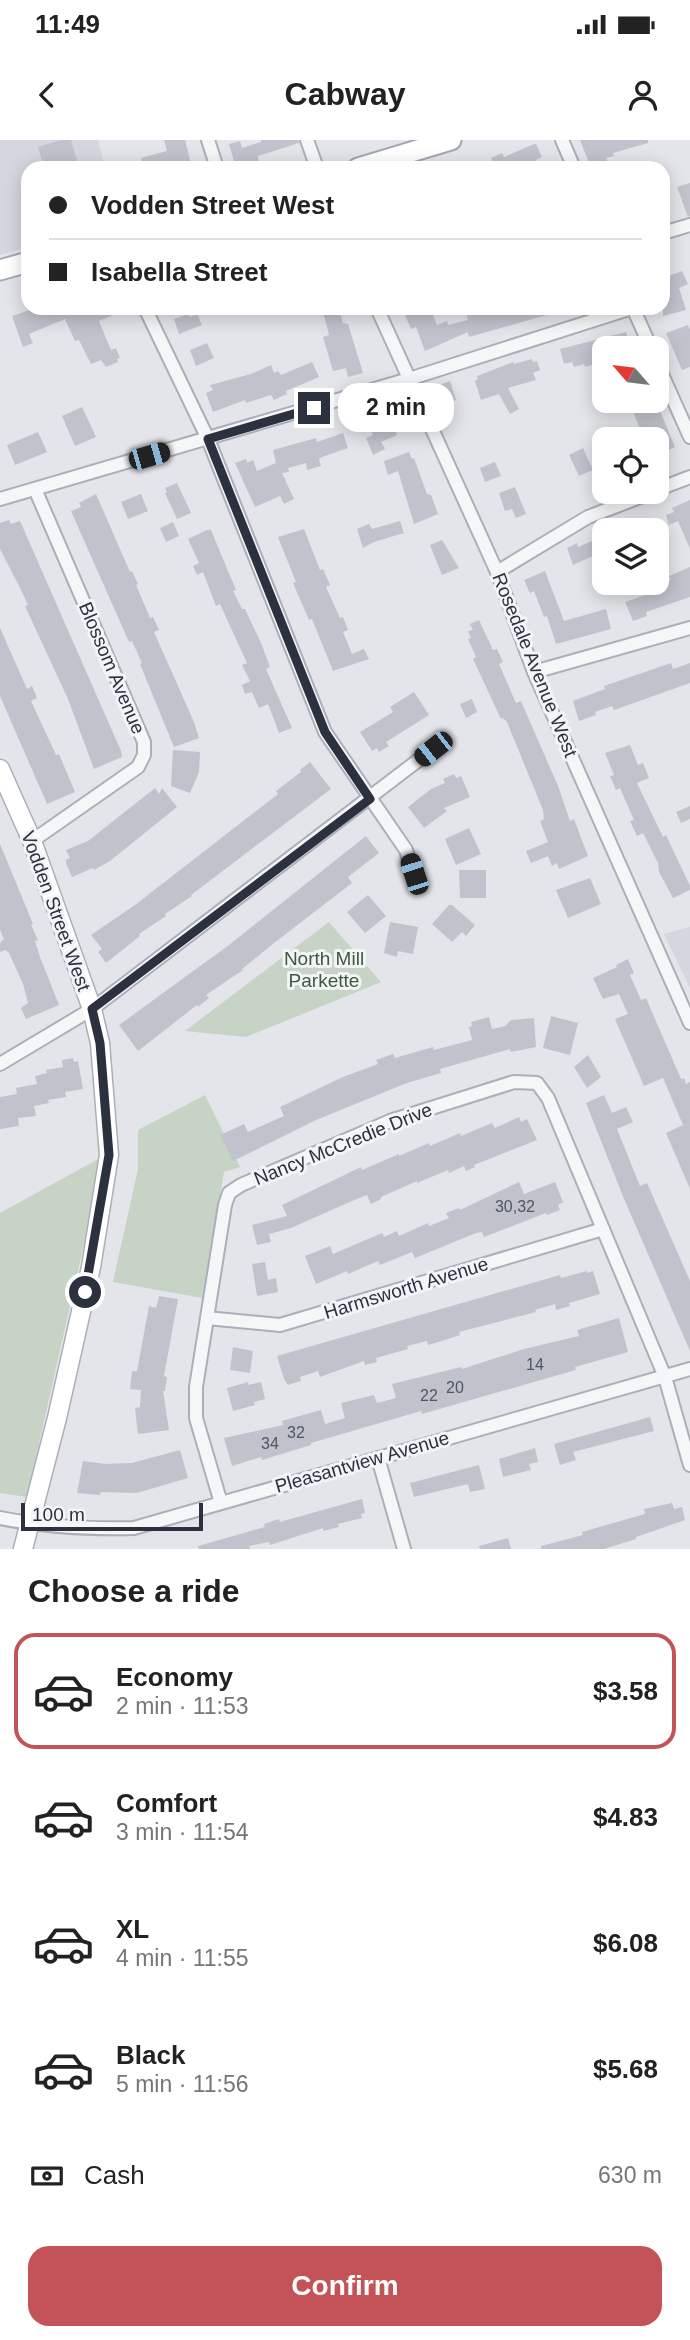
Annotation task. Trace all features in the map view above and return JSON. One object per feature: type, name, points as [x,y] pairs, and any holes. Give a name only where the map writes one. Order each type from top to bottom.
[{"type":"main road","points":[[381,161],[450,140]]},
{"type":"main road","points":[[0,270],[21,264]]},
{"type":"street","points":[[208,140],[215,161]]},
{"type":"street","points":[[307,140],[314,161]]},
{"type":"street","points":[[562,140],[571,161]]},
{"type":"street","points":[[670,231],[690,225]]},
{"type":"street","points":[[148,315],[208,439],[325,732],[406,850],[414,874]]},
{"type":"street","name":"Rosedale Avenue West","points":[[380,315],[497,572],[534,673],[690,1023]]},
{"type":"street","points":[[0,499],[410,380],[610,315]]},
{"type":"street","points":[[635,315],[645,336]]},
{"type":"street","points":[[669,389],[690,436]]},
{"type":"street","points":[[669,485],[690,477]]},
{"type":"street","name":"Blossom Avenue","points":[[32,841],[138,767],[144,755],[144,742],[35,489]]},
{"type":"street","points":[[497,572],[588,517],[621,504]]},
{"type":"street","points":[[534,673],[690,628]]},
{"type":"street","points":[[0,1063],[92,1009],[433,749]]},
{"type":"street","name":"Vodden Street West","points":[[0,769],[32,841],[92,1009],[100,1043],[109,1155],[91,1267],[23,1549]]},
{"type":"street","name":"Nancy McCredie Drive","points":[[222,1503],[196,1418],[196,1388],[229,1193],[241,1185],[390,1121],[514,1082],[537,1083],[548,1098],[665,1377],[690,1465]]},
{"type":"street","name":"Harmsworth Avenue","points":[[207,1318],[280,1325],[603,1229]]},
{"type":"street","name":"Pleasantview Avenue","points":[[0,1518],[83,1529],[134,1528],[690,1369]]},
{"type":"street","points":[[378,1458],[404,1549]]},
{"type":"shaded area","points":[[0,140],[98,140],[103,161],[21,161],[21,249],[0,255]]},
{"type":"shaded area","points":[[690,927],[690,988],[664,934]]},
{"type":"green space","name":"North Mill Parkette","points":[[329,922],[381,982],[246,1037],[185,1031]]},
{"type":"green space","points":[[205,1095],[240,1167],[224,1172],[202,1298],[113,1282],[138,1169],[138,1130]]},
{"type":"green space","points":[[100,1158],[99,1177],[27,1497],[0,1493],[0,1213]]},
{"type":"building","points":[[71,140],[77,161],[42,161],[38,147]]},
{"type":"building","points":[[164,140],[185,140],[190,161],[142,161],[141,158],[167,151]]},
{"type":"building","points":[[298,140],[299,143],[258,156],[258,161],[234,161],[229,144],[240,141],[242,148],[261,142]]},
{"type":"building","points":[[580,140],[648,140],[648,143],[613,153],[614,156],[606,158],[608,161],[588,161]]},
{"type":"building","points":[[536,144],[542,157],[536,161],[492,161],[491,158],[502,153],[504,157]]},
{"type":"building","points":[[690,183],[690,216],[688,217],[677,187]]},
{"type":"building","points":[[682,271],[688,284],[679,288],[686,310],[670,314],[670,275]]},
{"type":"building","points":[[21,313],[113,315],[99,321],[111,350],[116,348],[120,358],[117,359],[118,362],[106,367],[101,360],[91,364],[79,340],[75,341],[65,319],[29,334],[33,343],[23,347],[12,316]]},
{"type":"building","points":[[197,315],[202,325],[179,334],[174,319]]},
{"type":"building","points":[[324,315],[341,315],[343,323],[348,324],[363,373],[348,377],[346,368],[333,371],[323,337],[329,335]]},
{"type":"building","points":[[405,315],[433,315],[437,325],[447,321],[448,325],[468,320],[467,315],[546,315],[469,337],[468,332],[425,351],[416,327],[411,329]]},
{"type":"building","points":[[688,325],[690,367],[682,370],[666,333]]},
{"type":"building","points":[[626,332],[627,336],[610,336]]},
{"type":"building","points":[[592,341],[592,365],[574,367],[572,362],[564,364],[560,349]]},
{"type":"building","points":[[207,343],[214,358],[196,366],[190,350]]},
{"type":"building","points":[[532,359],[533,362],[537,361],[540,370],[533,373],[536,380],[508,388],[519,409],[510,414],[499,394],[481,400],[475,381],[477,376],[513,362],[514,364]]},
{"type":"building","points":[[312,362],[319,377],[286,391],[287,394],[274,400],[271,395],[246,403],[245,400],[213,412],[206,393],[213,390],[210,385],[251,374],[271,365],[274,373],[278,371],[281,375]]},
{"type":"building","points":[[450,381],[456,400],[440,408],[433,387]]},
{"type":"building","points":[[82,407],[96,437],[75,446],[62,416]]},
{"type":"building","points":[[634,413],[661,413],[667,427],[639,427]]},
{"type":"building","points":[[389,416],[397,435],[381,442],[385,449],[373,455],[366,438],[373,435],[370,428],[378,424],[377,421]]},
{"type":"building","points":[[38,432],[47,452],[15,465],[7,445]]},
{"type":"building","points":[[669,432],[675,447],[669,450]]},
{"type":"building","points":[[343,433],[348,448],[319,459],[321,466],[307,470],[306,463],[288,468],[289,472],[282,473],[294,499],[284,504],[280,496],[255,507],[235,463],[246,459],[247,463],[253,460],[257,471],[276,463],[273,450],[316,438],[317,442]]},
{"type":"building","points":[[583,448],[592,470],[579,476],[569,455]]},
{"type":"building","points":[[409,452],[438,514],[414,524],[398,471],[388,475],[384,461]]},
{"type":"building","points":[[495,462],[501,476],[485,482],[480,468]]},
{"type":"building","points":[[177,483],[191,513],[177,519],[165,488]]},
{"type":"building","points":[[515,487],[526,514],[516,518],[512,509],[505,511],[499,493]]},
{"type":"building","points":[[96,494],[130,572],[132,571],[138,584],[136,585],[150,618],[153,617],[159,630],[154,632],[199,738],[174,747],[140,664],[142,663],[132,641],[129,642],[71,511],[81,507],[79,503]]},
{"type":"building","points":[[141,494],[148,511],[128,519],[121,502]]},
{"type":"building","points":[[690,500],[690,549],[678,521],[669,525],[666,515],[674,512],[672,508]]},
{"type":"building","points":[[9,520],[11,524],[20,521],[121,751],[122,757],[94,769],[68,699],[25,606],[28,605],[0,549],[0,523]]},
{"type":"building","points":[[400,521],[404,533],[363,548],[357,529],[369,524],[372,529]]},
{"type":"building","points":[[173,522],[179,536],[166,542],[160,528]]},
{"type":"building","points":[[304,529],[320,570],[323,569],[330,585],[326,587],[348,630],[343,632],[352,654],[364,649],[369,659],[333,671],[312,619],[309,620],[293,583],[296,582],[278,537]]},
{"type":"building","points":[[211,530],[236,590],[233,591],[261,643],[270,667],[266,669],[292,728],[279,733],[268,704],[259,708],[252,692],[245,694],[242,685],[250,681],[242,665],[247,663],[220,604],[216,606],[203,572],[197,575],[193,566],[199,563],[188,539]]},
{"type":"building","points":[[442,540],[459,568],[442,575],[430,545]]},
{"type":"building","points":[[592,541],[592,556],[573,565],[567,548],[577,543],[578,547]]},
{"type":"building","points":[[690,567],[690,597],[646,612],[647,616],[633,621],[625,602],[645,595],[669,595],[669,576]]},
{"type":"building","points":[[545,571],[564,621],[606,609],[611,629],[556,644],[547,616],[544,617],[534,591],[530,593],[524,580]]},
{"type":"building","points":[[479,620],[493,650],[497,649],[503,662],[499,664],[516,703],[521,701],[558,786],[570,821],[574,819],[588,856],[559,869],[557,863],[552,866],[548,856],[531,863],[526,851],[548,842],[540,821],[544,819],[543,810],[507,722],[501,719],[473,659],[476,657],[468,639],[471,638],[468,631],[473,630],[470,624]]},
{"type":"building","points":[[0,628],[27,689],[32,686],[37,698],[31,701],[56,755],[59,754],[75,792],[47,804],[0,696]]},
{"type":"building","points":[[671,663],[673,669],[690,663],[690,683],[614,710],[612,706],[579,721],[573,701],[605,689],[604,686]]},
{"type":"building","points":[[414,692],[429,715],[386,742],[389,746],[379,752],[377,748],[372,751],[360,732],[393,712],[390,707]]},
{"type":"building","points":[[472,699],[477,712],[466,718],[460,704]]},
{"type":"building","points":[[630,745],[638,765],[643,763],[649,778],[637,783],[690,886],[690,890],[673,898],[643,833],[637,836],[630,821],[634,820],[620,788],[616,790],[610,776],[614,775],[605,753]]},
{"type":"building","points":[[173,750],[200,752],[199,772],[190,793],[171,786]]},
{"type":"building","points":[[310,762],[331,789],[139,934],[140,936],[106,963],[98,952],[102,949],[91,935],[135,905],[278,794],[276,791]]},
{"type":"building","points":[[454,774],[456,778],[461,776],[470,797],[444,808],[447,811],[424,828],[408,807],[431,789],[445,783],[443,779]]},
{"type":"building","points":[[155,788],[159,794],[162,788],[177,807],[110,861],[72,877],[66,863],[70,858],[66,850],[88,841]]},
{"type":"building","points":[[690,806],[690,819],[681,823],[676,812]]},
{"type":"building","points":[[469,828],[481,854],[456,865],[445,839]]},
{"type":"building","points":[[366,836],[379,853],[348,877],[352,883],[243,970],[206,995],[209,998],[198,1007],[197,1005],[138,1051],[119,1025],[229,945]]},
{"type":"building","points":[[0,844],[33,924],[31,925],[38,940],[35,941],[40,957],[59,1005],[26,1019],[21,1008],[28,1003],[23,984],[9,953],[6,950],[0,952],[0,943],[4,939],[0,930]]},
{"type":"building","points":[[459,870],[486,870],[486,898],[460,898]]},
{"type":"building","points":[[590,878],[601,904],[568,918],[556,890]]},
{"type":"building","points":[[368,895],[386,916],[365,933],[347,912]]},
{"type":"building","points":[[449,905],[475,925],[466,936],[462,932],[452,942],[432,924]]},
{"type":"building","points":[[390,922],[418,927],[413,954],[398,951],[397,957],[384,953]]},
{"type":"building","points":[[628,959],[634,973],[630,975],[641,1000],[646,998],[681,1079],[684,1078],[686,1084],[690,1082],[690,1189],[666,1133],[683,1125],[663,1078],[644,1086],[615,1019],[628,1014],[619,994],[603,999],[593,978]]},
{"type":"building","points":[[551,1016],[578,1023],[570,1055],[543,1048]]},
{"type":"building","points":[[489,1017],[492,1029],[505,1026],[511,1020],[534,1018],[536,1047],[511,1052],[510,1049],[440,1069],[441,1073],[407,1083],[316,1120],[233,1161],[220,1135],[244,1124],[248,1132],[284,1116],[280,1107],[343,1077],[378,1064],[376,1060],[393,1054],[395,1058],[472,1040],[469,1027],[472,1026],[471,1022]]},
{"type":"building","points":[[588,1055],[601,1077],[587,1088],[574,1067]]},
{"type":"building","points":[[73,1058],[74,1062],[78,1061],[83,1089],[65,1092],[66,1097],[34,1106],[36,1116],[18,1118],[19,1126],[0,1129],[0,1097],[17,1094],[16,1088],[37,1084],[35,1076],[47,1073],[46,1070],[63,1067],[62,1060]]},
{"type":"building","points":[[604,1095],[612,1113],[626,1107],[633,1122],[617,1129],[640,1186],[647,1183],[690,1281],[690,1351],[586,1103]]},
{"type":"building","points":[[519,1117],[521,1122],[527,1119],[537,1140],[474,1165],[475,1167],[466,1171],[464,1166],[449,1173],[448,1170],[417,1181],[371,1204],[367,1195],[291,1228],[269,1234],[271,1242],[257,1245],[252,1225],[287,1216],[282,1205],[361,1167],[362,1170],[429,1143],[430,1146],[492,1123],[495,1128]]},
{"type":"building","points":[[519,1182],[524,1194],[555,1182],[563,1202],[558,1205],[560,1210],[484,1237],[482,1232],[476,1233],[415,1258],[412,1252],[380,1265],[378,1261],[316,1284],[305,1256],[330,1246],[333,1254],[382,1233],[384,1237],[397,1231],[399,1236],[428,1223],[429,1226],[449,1218],[446,1213],[459,1208],[460,1210]]},
{"type":"building","points":[[265,1262],[268,1280],[276,1278],[278,1292],[257,1296],[252,1264]]},
{"type":"building","points":[[593,1271],[600,1294],[569,1303],[570,1306],[556,1310],[555,1304],[535,1310],[536,1312],[459,1332],[460,1335],[428,1345],[427,1341],[407,1346],[408,1349],[376,1358],[377,1362],[365,1365],[364,1361],[320,1377],[318,1371],[300,1377],[301,1381],[288,1385],[284,1379],[277,1356],[560,1275],[561,1278]]},
{"type":"building","points":[[159,1296],[178,1299],[164,1376],[167,1377],[163,1391],[169,1430],[138,1434],[135,1408],[140,1407],[141,1390],[130,1389],[132,1371],[137,1371],[149,1306],[156,1308]]},
{"type":"building","points":[[619,1318],[628,1352],[575,1367],[576,1370],[422,1414],[421,1411],[262,1460],[261,1457],[232,1466],[224,1438],[283,1425],[282,1421],[321,1410],[325,1424],[345,1418],[341,1403],[374,1395],[377,1403],[396,1398],[392,1384],[461,1367],[462,1369],[524,1349],[579,1336],[577,1330]]},
{"type":"building","points":[[233,1347],[253,1351],[250,1373],[230,1370]]},
{"type":"building","points":[[248,1382],[248,1385],[261,1382],[265,1399],[254,1402],[255,1405],[233,1411],[227,1388]]},
{"type":"building","points":[[650,1417],[654,1431],[573,1452],[576,1460],[560,1465],[554,1444]]},
{"type":"building","points":[[535,1448],[538,1462],[529,1464],[531,1470],[503,1477],[499,1459]]},
{"type":"building","points":[[180,1450],[188,1478],[137,1493],[77,1493],[83,1461],[105,1464],[132,1463]]},
{"type":"building","points":[[479,1465],[485,1489],[470,1492],[468,1484],[414,1497],[410,1483]]},
{"type":"building","points":[[362,1499],[365,1513],[361,1514],[362,1518],[338,1524],[339,1527],[323,1531],[323,1528],[270,1545],[269,1542],[249,1546],[250,1549],[199,1549],[198,1546],[265,1527],[264,1524],[279,1519],[280,1522]]},
{"type":"building","points":[[672,1503],[674,1509],[682,1507],[685,1520],[636,1539],[604,1549],[541,1549],[541,1546],[583,1535],[582,1532],[645,1514],[644,1509]]},
{"type":"building","points":[[508,1538],[511,1549],[480,1549],[479,1546]]},
{"type":"route","points":[[85,1292],[109,1155],[100,1043],[92,1009],[370,799],[325,732],[208,439],[314,408]]}]
